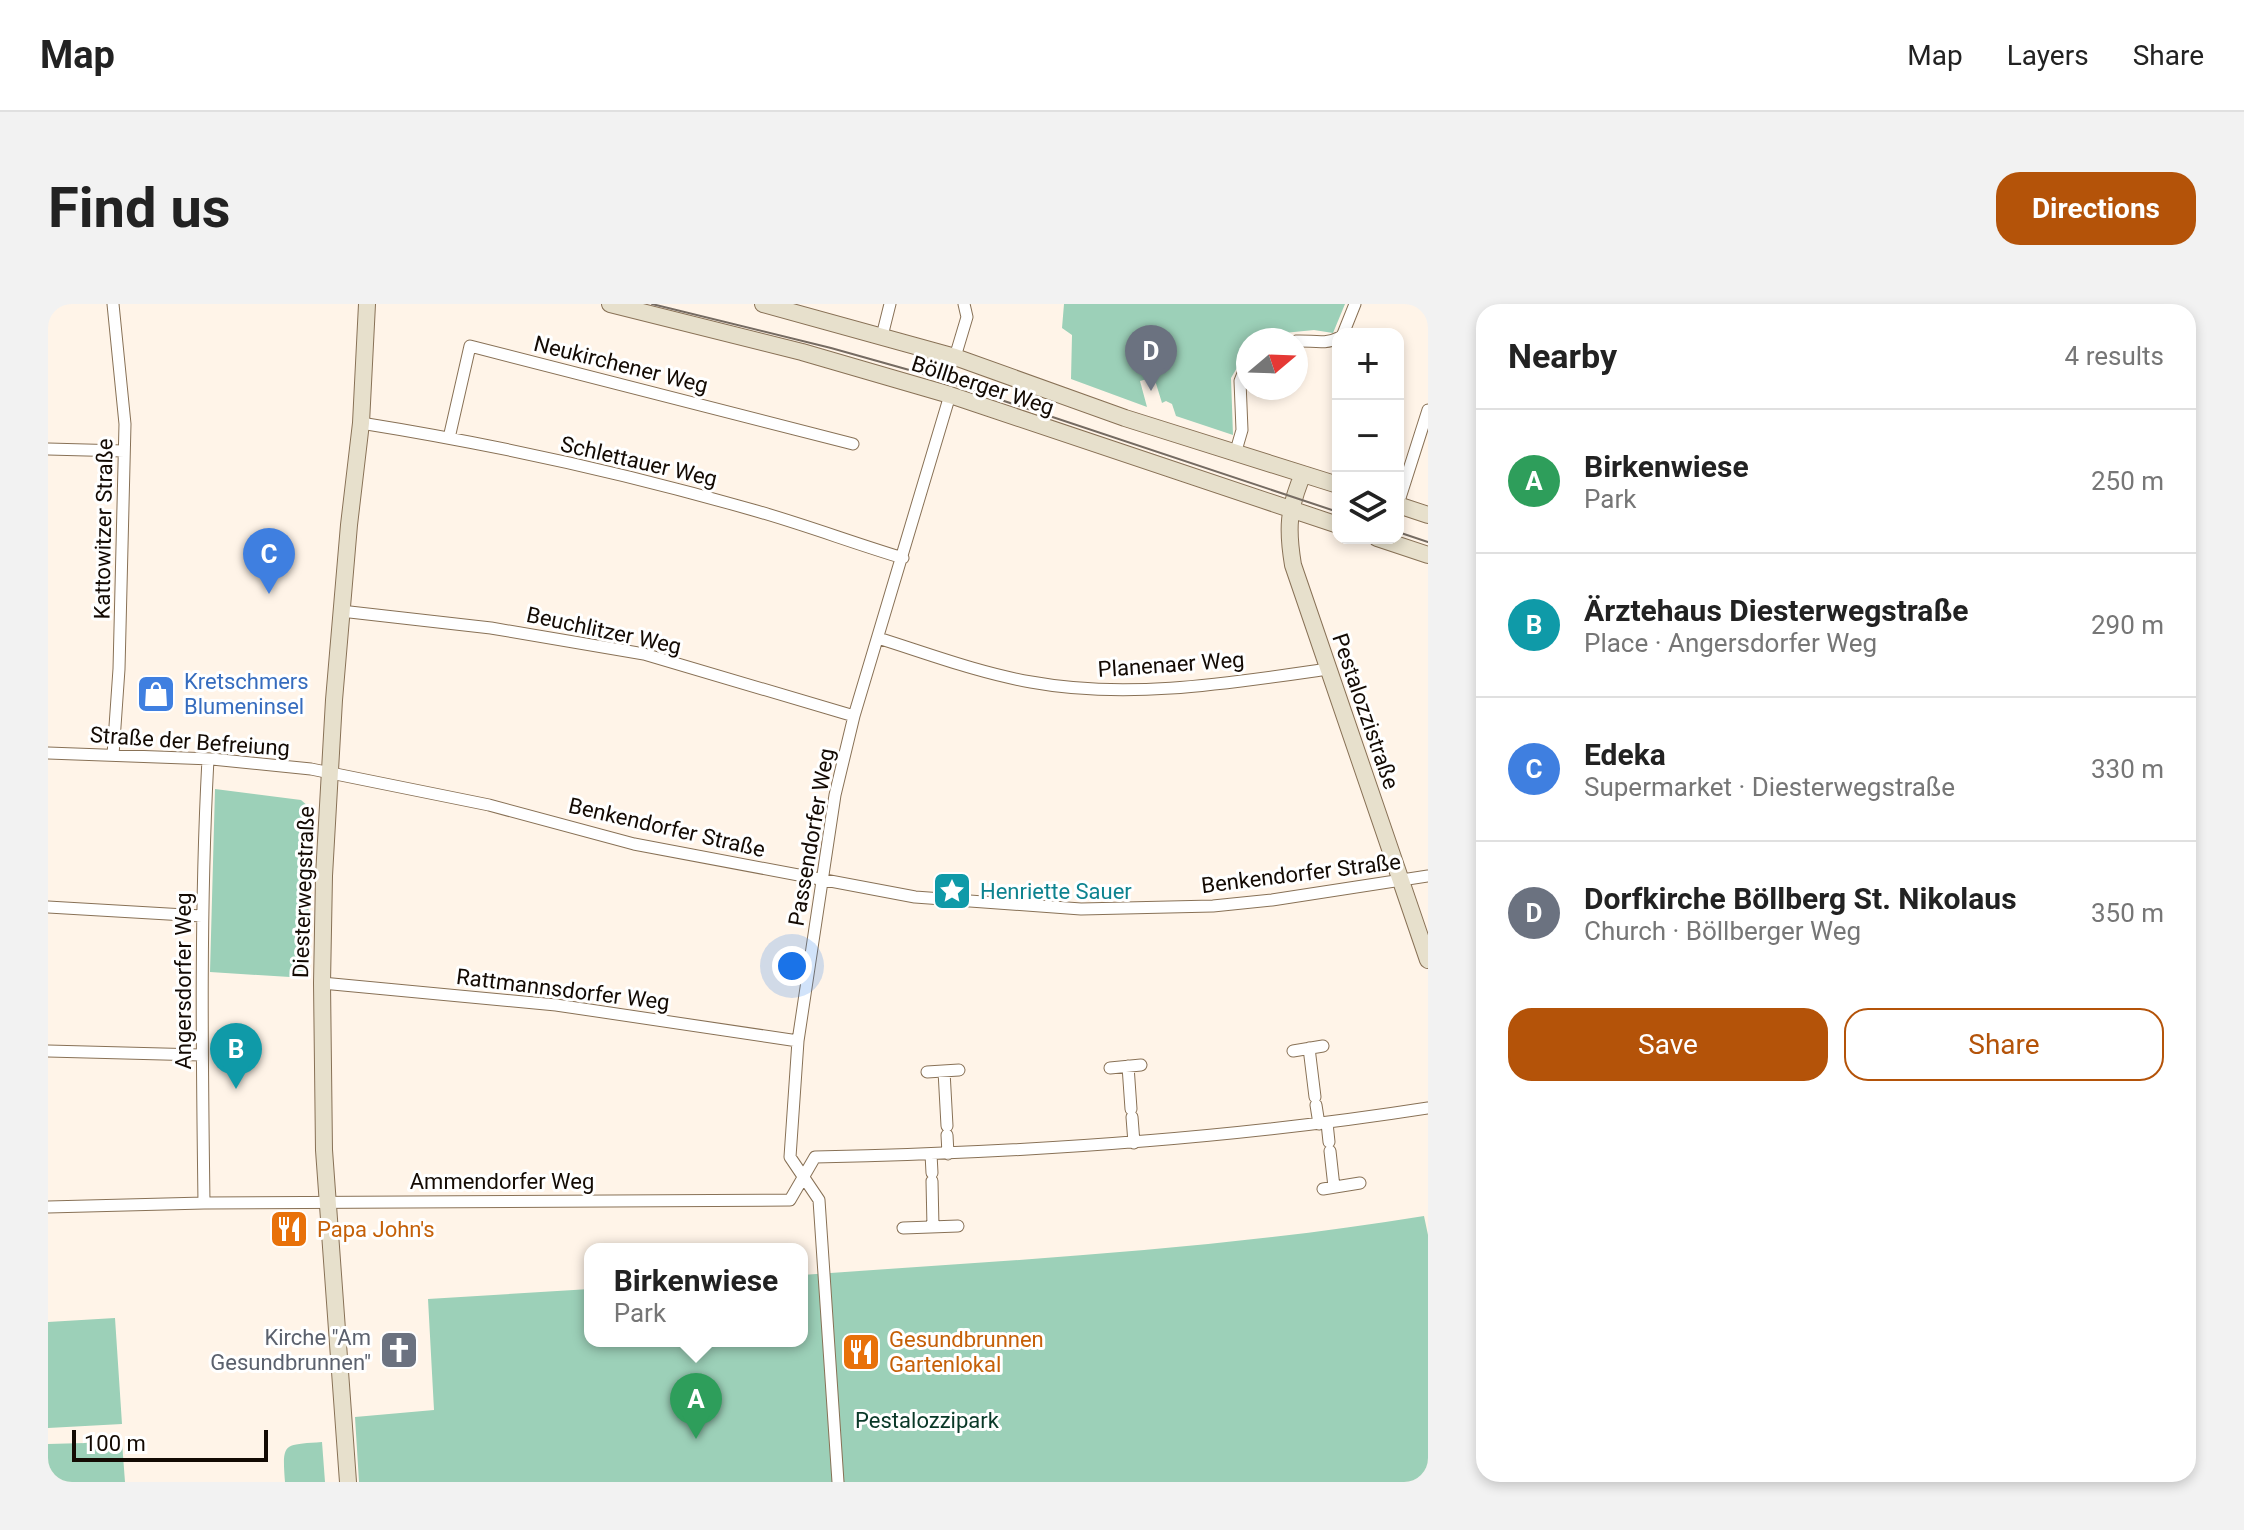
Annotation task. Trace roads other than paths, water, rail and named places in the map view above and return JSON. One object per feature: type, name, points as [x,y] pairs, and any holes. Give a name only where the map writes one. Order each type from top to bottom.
[{"type":"street","name":"Kattowitzer Straße","points":[[113,304],[125,424],[119,669],[113,755]]},
{"type":"street","name":"Diesterwegstraße","points":[[348,1482],[324,1150],[322,983],[329,773],[341,611],[361,423],[367,304]]},
{"type":"street","name":"Böllberger Weg","points":[[610,304],[802,352],[950,395],[1332,523]]},
{"type":"street","name":"Böllberger Weg","points":[[763,304],[955,357],[1125,418],[1332,483]]},
{"type":"street","points":[[882,336],[890,304]]},
{"type":"street","points":[[955,357],[967,317],[964,304]]},
{"type":"street","points":[[1345,328],[1355,304]]},
{"type":"street","points":[[1308,340],[1324,343],[1332,340]]},
{"type":"street","name":"Neukirchener Weg","points":[[449,438],[470,346],[853,444]]},
{"type":"street","name":"Passendorfer Weg","points":[[838,1482],[819,1200],[790,1157],[798,1041],[835,795],[854,716],[950,395]]},
{"type":"street","points":[[1235,454],[1242,430],[1241,400]]},
{"type":"street","points":[[1404,485],[1428,410]]},
{"type":"street","name":"Schlettauer Weg","points":[[361,423],[449,438],[654,484],[755,510],[903,558]]},
{"type":"street","points":[[48,449],[124,451]]},
{"type":"street","name":"Pestalozzistraße","points":[[1303,474],[1290,509],[1288,533],[1293,565],[1428,960]]},
{"type":"street","points":[[1404,506],[1428,515]]},
{"type":"street","points":[[1395,544],[1428,555]]},
{"type":"street","name":"Beuchlitzer Weg","points":[[341,611],[491,628],[644,654],[854,716]]},
{"type":"street","name":"Planenaer Weg","points":[[878,638],[997,676],[1086,689],[1187,686],[1328,669]]},
{"type":"street","name":"Straße der Befreiung","points":[[48,753],[208,759],[329,773]]},
{"type":"street","name":"Angersdorfer Weg","points":[[204,1203],[202,916],[208,759]]},
{"type":"street","name":"Benkendorfer Straße","points":[[329,773],[489,805],[634,844],[915,897],[1047,908],[1213,906],[1428,876]]},
{"type":"street","points":[[48,907],[202,916]]},
{"type":"street","name":"Rattmannsdorfer Weg","points":[[322,983],[556,1005],[798,1041]]},
{"type":"street","points":[[1293,1051],[1323,1046]]},
{"type":"street","points":[[1309,1048],[1316,1101],[1330,1146],[1329,1188],[1360,1183]]},
{"type":"street","points":[[48,1051],[201,1055]]},
{"type":"street","points":[[1110,1068],[1141,1065]]},
{"type":"street","points":[[1128,1066],[1134,1143]]},
{"type":"street","points":[[927,1072],[959,1070]]},
{"type":"street","points":[[944,1071],[948,1154]]},
{"type":"street","name":"Ammendorfer Weg","points":[[48,1207],[204,1203],[790,1200],[815,1157],[948,1154],[1134,1143],[1323,1124],[1428,1108]]},
{"type":"street","points":[[931,1154],[933,1227]]},
{"type":"street","points":[[903,1228],[958,1226]]},
{"type":"tram line","points":[[652,304],[920,373],[1332,510]]},
{"type":"tram line","points":[[1404,534],[1428,542]]},
{"type":"place","name":"Dorfkirche Böllberg St. Nikolaus","points":[[1151,391]]},
{"type":"place","name":"Edeka","points":[[269,594]]},
{"type":"place","name":"Kretschmers Blumeninsel","points":[[156,694]]},
{"type":"place","name":"Henriette Sauer","points":[[952,891]]},
{"type":"place","name":"Ärztehaus Diesterwegstraße","points":[[236,1089]]},
{"type":"place","name":"Papa John's","points":[[289,1229]]},
{"type":"place","name":"Kirche \"Am Gesundbrunnen\"","points":[[399,1350]]},
{"type":"place","name":"Gesundbrunnen Gartenlokal","points":[[861,1352]]},
{"type":"place","name":"Birkenwiese","points":[[696,1439]]},
{"type":"park label","name":"Pestalozzipark","points":[[927,1420]]}]
